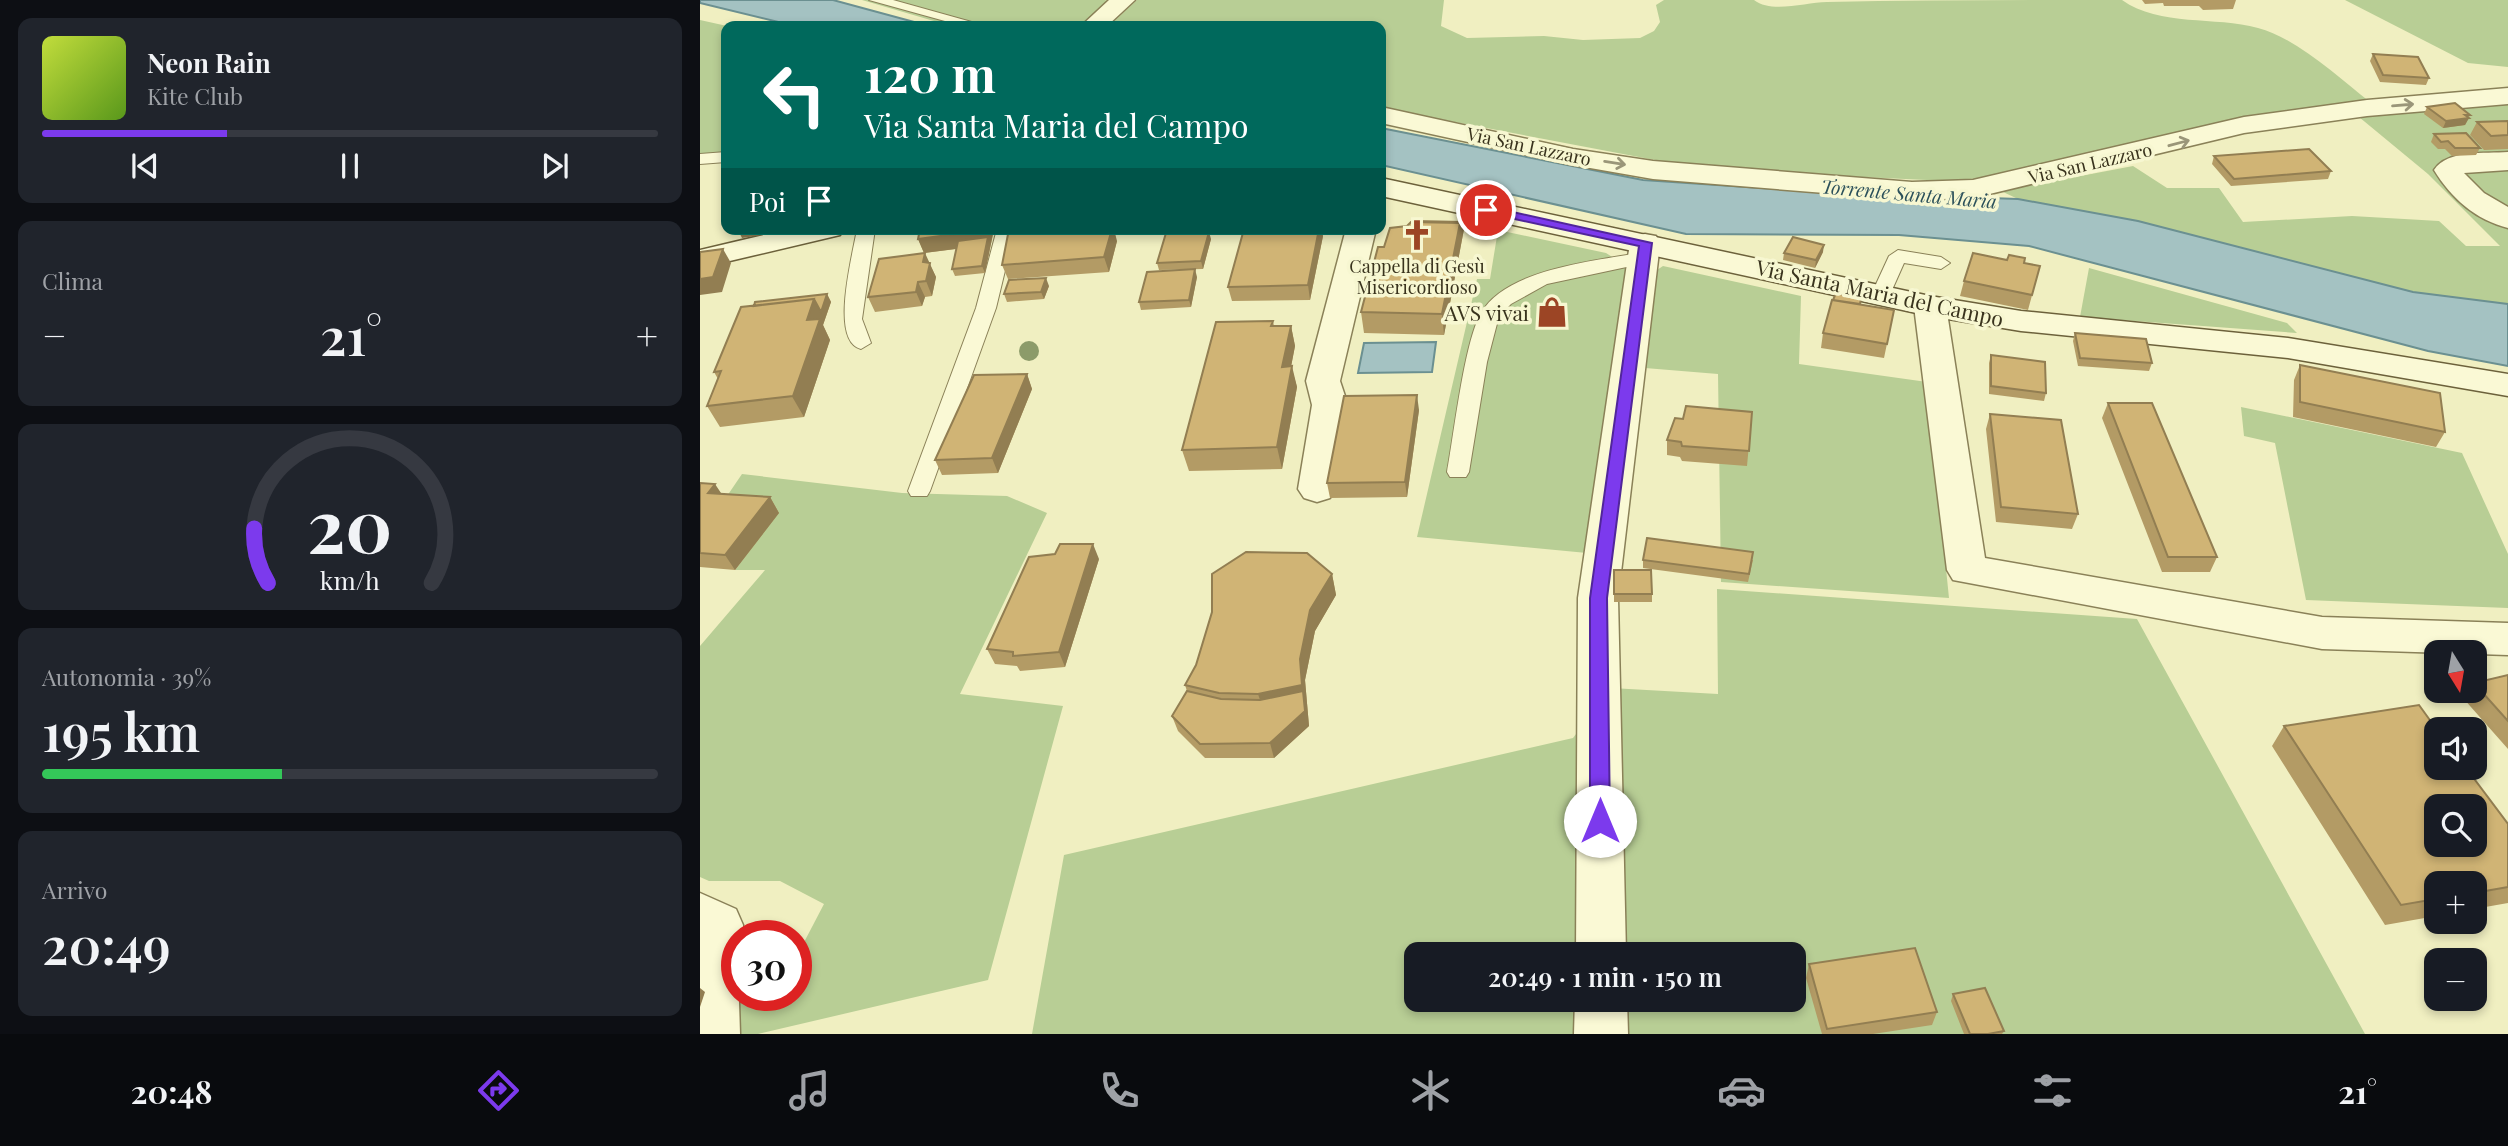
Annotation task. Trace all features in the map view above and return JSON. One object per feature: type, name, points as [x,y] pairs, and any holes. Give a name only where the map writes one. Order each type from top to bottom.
[{"type":"street","points":[[1099,21],[1123,0]]},
{"type":"street","name":"Via San Lazzaro","points":[[1386,116],[1573,157],[1653,170],[1912,191],[1973,190],[2244,125],[2367,108],[2508,96]]},
{"type":"street","points":[[2508,161],[2463,163],[2448,170],[2456,185],[2477,204],[2508,219]]},
{"type":"street","name":"Via Santa Maria del Campo","points":[[1386,188],[1644,251],[1930,306],[2021,321],[2288,348],[2508,385]]},
{"type":"street","points":[[700,259],[803,235]]},
{"type":"street","points":[[1317,489],[1330,405],[1323,381],[1360,235]]},
{"type":"street","points":[[1601,942],[1598,598],[1644,251]]},
{"type":"street","points":[[1930,306],[1967,570],[2322,633],[2508,639]]},
{"type":"street","points":[[700,916],[718,925],[713,1034]]},
{"type":"street","points":[[1601,1012],[1601,1034]]},
{"type":"lane","points":[[876,0],[958,21]]},
{"type":"lane","points":[[700,159],[721,157]]},
{"type":"lane","points":[[861,343],[852,318],[865,235]]},
{"type":"lane","points":[[919,491],[986,308],[1004,235]]},
{"type":"lane","points":[[1458,472],[1488,316],[1512,293],[1538,280],[1644,251]]},
{"type":"lane","points":[[1881,295],[1898,256],[1941,263]]},
{"type":"green space","points":[[862,0],[1110,2],[1091,21],[934,21]]},
{"type":"green space","points":[[1137,0],[1444,0],[1441,26],[1467,38],[1544,36],[1583,40],[1640,38],[1654,31],[1660,22],[1656,5],[1664,0],[1754,0],[1779,7],[1827,2],[2122,0],[2153,14],[2170,18],[2241,24],[2273,33],[2302,49],[2370,102],[2234,119],[1981,178],[1949,181],[1774,173],[1660,161],[1386,109],[1386,21],[1114,21]]},
{"type":"green space","points":[[2345,0],[2508,0],[2508,67],[2468,63]]},
{"type":"green space","points":[[700,20],[721,25],[721,160],[700,162]]},
{"type":"green space","points":[[2508,100],[2508,304],[2413,292],[2138,221],[2018,199],[2001,191],[2133,166],[2167,188],[2219,188],[2243,222],[2352,216],[2439,221],[2466,246],[2500,246],[2428,174],[2359,117],[2451,104]]},
{"type":"green space","points":[[1498,230],[1606,253],[1631,269],[1587,553],[1417,537],[1477,279],[1490,279]]},
{"type":"green space","points":[[1663,266],[1801,296],[1799,364],[1927,382],[1949,598],[1721,582],[1718,374],[1645,368],[1657,270]]},
{"type":"green space","points":[[2089,268],[2287,323],[2297,333],[2080,317]]},
{"type":"green space","points":[[2241,407],[2462,453],[2508,554],[2508,608],[2306,600],[2275,443],[2244,436]]},
{"type":"green space","points":[[742,474],[902,493],[1007,496],[1047,513],[960,694],[1063,706],[988,980],[758,1034],[734,1034],[736,1011],[812,1011],[812,927],[824,904],[780,881],[709,881],[700,877],[700,646],[765,570],[735,570],[778,513],[725,499]]},
{"type":"green space","points":[[1717,589],[2137,619],[2365,1034],[1032,1034],[1064,855],[1573,738],[1611,688],[1718,694]]},
{"type":"water","points":[[700,0],[833,0],[911,21],[774,21],[700,3]]},
{"type":"water","points":[[1386,129],[1643,180],[1822,192],[2018,199],[2138,221],[2413,292],[2508,304],[2508,366],[2428,351],[2029,246],[1899,235],[1686,234],[1386,166]]},
{"type":"water","points":[[1436,342],[1432,372],[1358,373],[1364,343]]},
{"type":"building","points":[[2373,54],[2418,57],[2429,78],[2383,75]]},
{"type":"building","points":[[2455,103],[2470,115],[2465,115],[2469,118],[2446,121],[2427,107]]},
{"type":"building","points":[[2508,121],[2508,135],[2491,136],[2477,122]]},
{"type":"building","points":[[2466,133],[2480,148],[2455,148],[2448,141],[2441,142],[2434,134]]},
{"type":"building","points":[[2309,149],[2331,171],[2234,179],[2214,156]]},
{"type":"building","points":[[1414,221],[1463,222],[1461,235],[1460,223]]},
{"type":"building","points":[[1411,222],[1460,223],[1442,314],[1361,312],[1378,247],[1384,247],[1390,228],[1407,226]]},
{"type":"building","points":[[919,235],[948,235],[918,239]]},
{"type":"building","points":[[1008,235],[1110,235],[1104,257],[1002,265]]},
{"type":"building","points":[[1165,235],[1208,235],[1201,261],[1157,263]]},
{"type":"building","points":[[1242,235],[1318,235],[1308,285],[1228,287]]},
{"type":"building","points":[[988,237],[982,266],[952,269],[958,241]]},
{"type":"building","points":[[1793,237],[1824,245],[1816,260],[1784,253]]},
{"type":"building","points":[[723,249],[713,277],[700,279],[700,252]]},
{"type":"building","points":[[925,253],[923,262],[930,263],[926,281],[918,282],[916,292],[868,297],[879,259]]},
{"type":"building","points":[[1973,253],[2007,260],[2009,255],[2025,258],[2024,263],[2040,266],[2032,295],[1964,281]]},
{"type":"building","points":[[1195,269],[1189,300],[1139,302],[1147,272]]},
{"type":"building","points":[[1046,278],[1041,292],[1004,294],[1009,280]]},
{"type":"building","points":[[1836,293],[1861,299],[1860,304],[1833,300]]},
{"type":"building","points":[[827,294],[821,312],[814,299],[754,306],[755,302]]},
{"type":"building","points":[[814,299],[807,320],[820,319],[793,396],[707,406],[721,371],[714,372],[741,307]]},
{"type":"building","points":[[1832,300],[1894,310],[1887,344],[1823,333]]},
{"type":"building","points":[[1273,321],[1271,326],[1291,326],[1282,367],[1292,366],[1277,447],[1182,450],[1216,322]]},
{"type":"building","points":[[2075,333],[2146,339],[2152,363],[2080,358]]},
{"type":"building","points":[[1991,355],[2045,362],[2046,393],[1991,386]]},
{"type":"building","points":[[2300,365],[2440,393],[2445,432],[2300,402]]},
{"type":"building","points":[[1027,374],[992,458],[935,460],[974,375]]},
{"type":"building","points":[[1417,395],[1405,482],[1327,483],[1344,396]]},
{"type":"building","points":[[2108,403],[2152,403],[2217,557],[2168,557]]},
{"type":"building","points":[[1686,406],[1752,412],[1749,451],[1682,446],[1681,442],[1667,440],[1675,418],[1683,419]]},
{"type":"building","points":[[1990,414],[2061,420],[2078,514],[2001,507]]},
{"type":"building","points":[[700,483],[715,484],[708,493],[770,497],[725,555],[700,553]]},
{"type":"building","points":[[1647,538],[1753,552],[1749,574],[1643,560]]},
{"type":"building","points":[[1060,544],[1093,544],[1059,652],[1013,656],[1013,652],[987,649],[1029,557],[1055,554]]},
{"type":"building","points":[[1246,552],[1307,553],[1332,574],[1310,610],[1300,659],[1302,685],[1258,694],[1219,693],[1185,685],[1196,665],[1212,612],[1212,574]]},
{"type":"building","points":[[1614,570],[1651,570],[1652,594],[1614,594]]},
{"type":"building","points":[[2508,675],[2508,721],[2487,698],[2487,680]]},
{"type":"building","points":[[1187,691],[1221,699],[1260,700],[1303,691],[1305,711],[1270,743],[1200,744],[1172,716]]},
{"type":"building","points":[[2419,705],[2428,717],[2424,717],[2424,780],[2475,780],[2486,794],[2424,794],[2424,857],[2487,857],[2487,796],[2508,824],[2508,887],[2487,891],[2487,871],[2424,871],[2424,901],[2401,905],[2284,726]]},
{"type":"building","points":[[1915,948],[1937,1012],[1827,1029],[1809,964]]},
{"type":"building","points":[[1985,988],[2004,1031],[1970,1034],[1953,994]]},
{"type":"place","name":"Cappella di Gesù Misericordioso","points":[[1417,235]]},
{"type":"place","name":"AVS vivai","points":[[1552,312]]},
{"type":"route","points":[[1486,210],[1645,243],[1598,598],[1600,821]]},
{"type":"water label","name":"Torrente Santa Maria","points":[[1909,193]]}]
